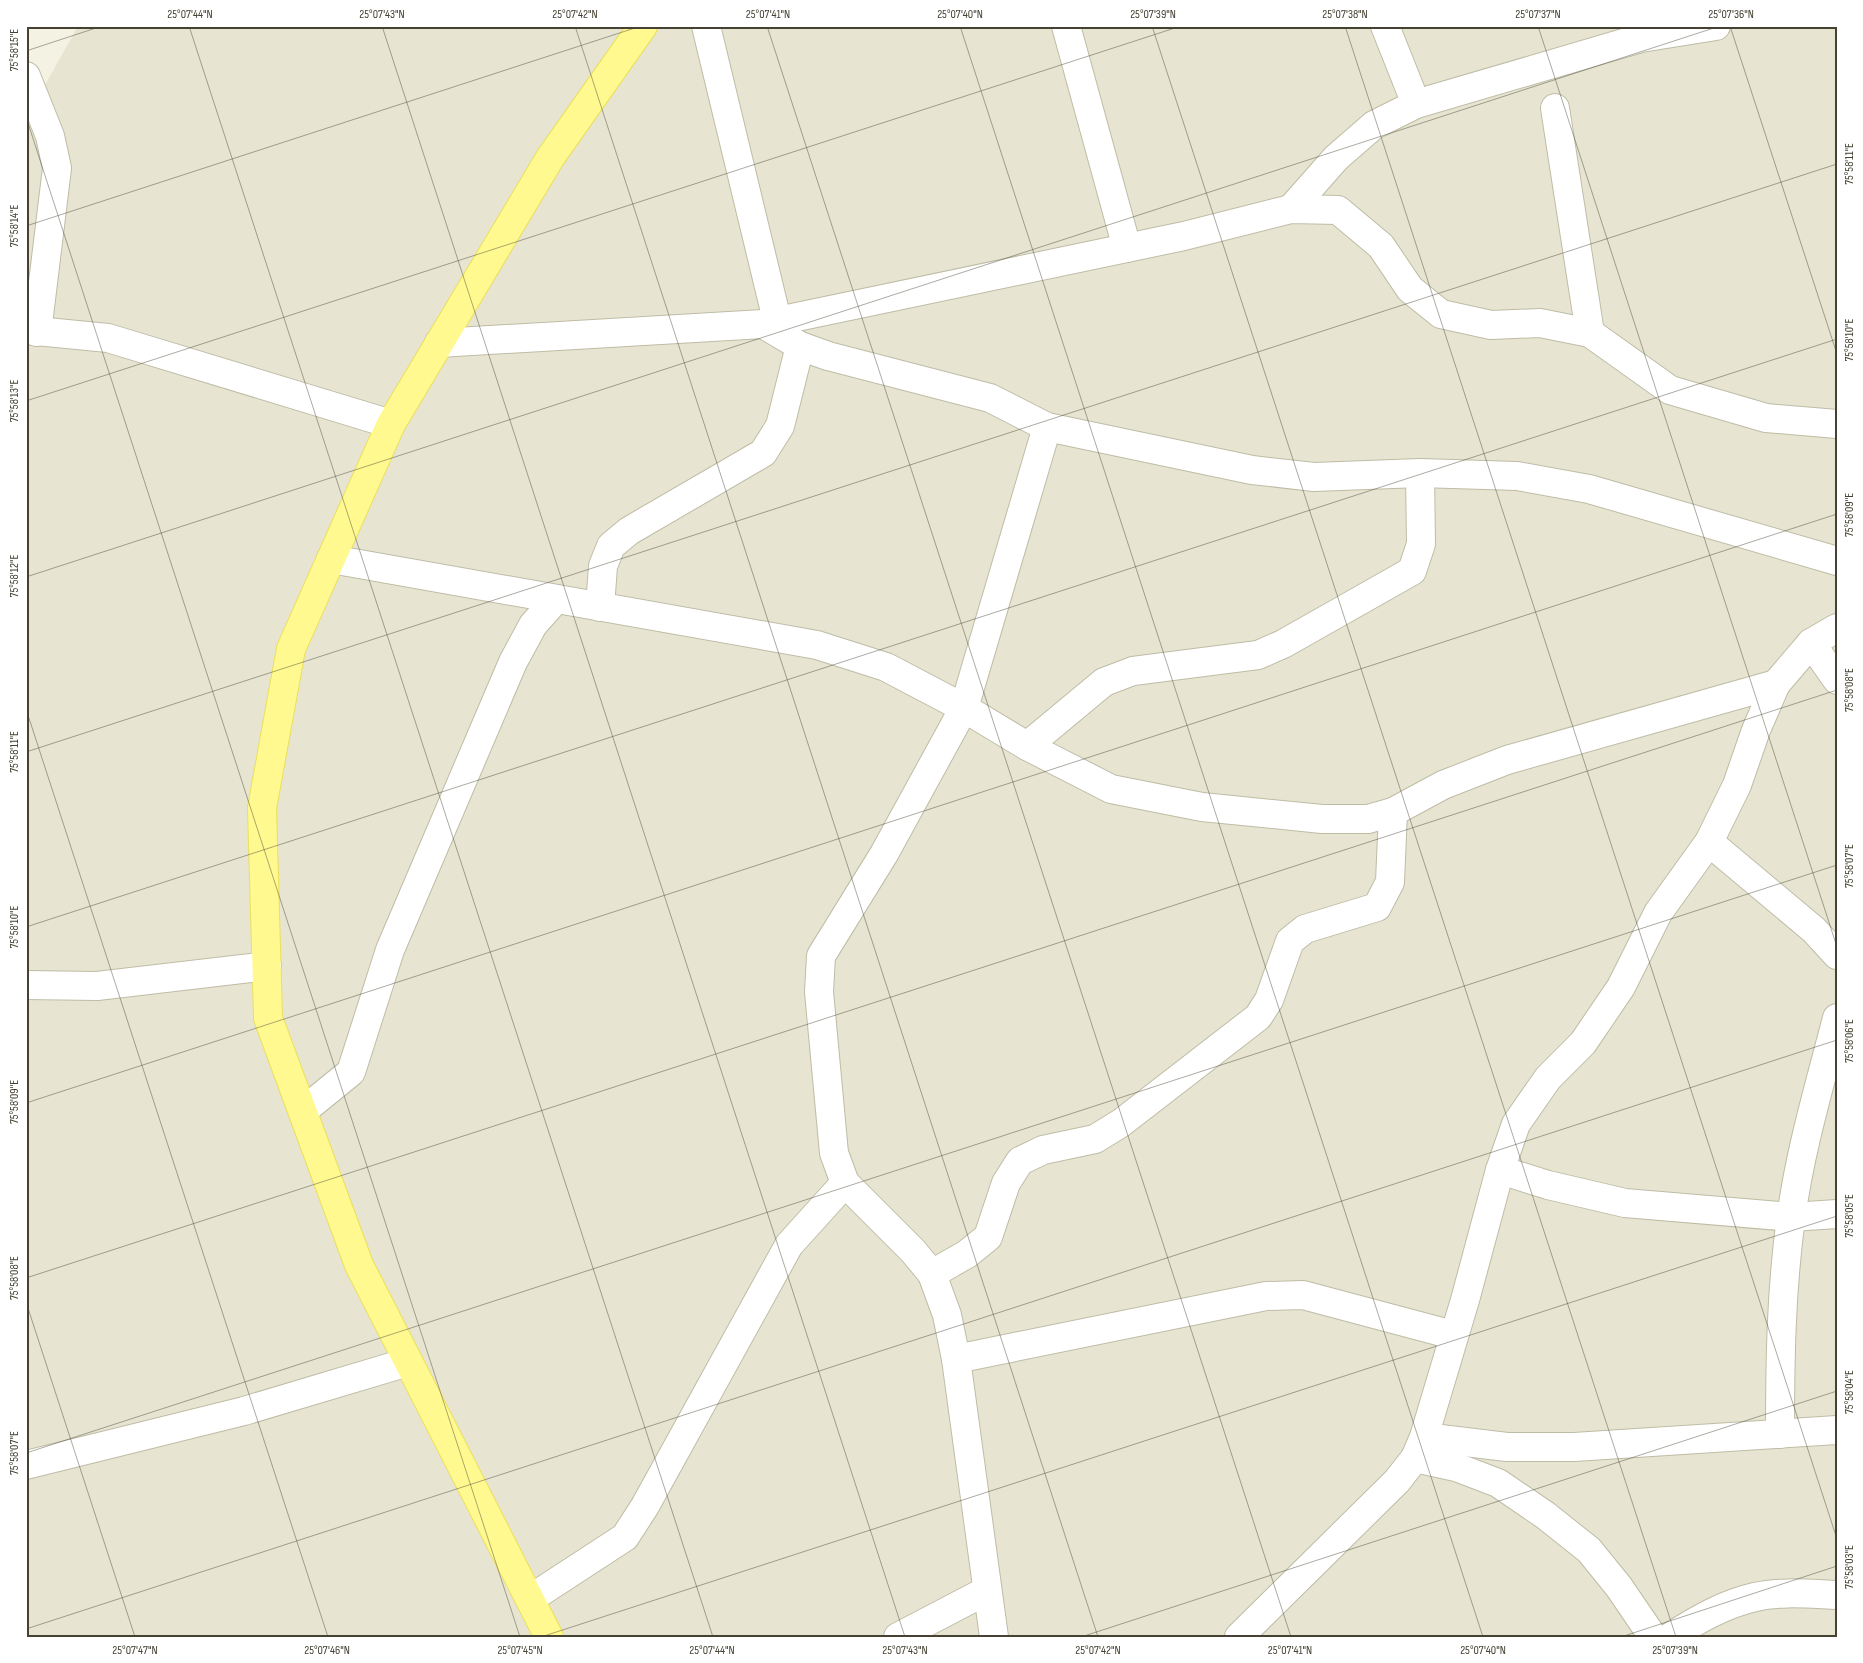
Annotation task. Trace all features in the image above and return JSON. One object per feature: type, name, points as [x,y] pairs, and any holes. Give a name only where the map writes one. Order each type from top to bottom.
[{"type":"main road","points":[[549,1637],[359,1265],[268,1018],[262,808],[291,649],[391,424],[550,158],[643,26]]},
{"type":"street","points":[[706,26],[770,322],[800,346],[828,356],[990,398],[1047,427],[1252,470],[1314,477],[1420,473],[1517,476],[1589,490],[1837,561]]},
{"type":"street","points":[[1066,26],[1127,248]]},
{"type":"street","points":[[1385,26],[1416,104]]},
{"type":"street","points":[[1291,209],[1336,158],[1374,125],[1416,104],[1641,38],[1716,26]]},
{"type":"street","points":[[26,76],[50,136],[57,168],[32,331],[108,338],[391,424]]},
{"type":"street","points":[[1555,108],[1590,333]]},
{"type":"street","points":[[439,343],[770,322],[1127,248],[1291,209],[1338,210],[1381,246],[1410,289],[1442,314],[1491,325],[1540,323],[1590,333],[1670,390],[1766,418],[1837,424]]},
{"type":"street","points":[[600,607],[603,566],[611,546],[629,531],[763,453],[780,426],[800,346]]},
{"type":"street","points":[[994,1637],[986,1591],[956,1359],[947,1315],[932,1274],[913,1250],[845,1183],[834,1153],[818,992],[822,956],[884,854],[964,708],[1047,427]]},
{"type":"street","points":[[1027,746],[1104,682],[1133,672],[1258,655],[1283,644],[1412,571],[1421,544],[1420,473]]},
{"type":"street","points":[[331,559],[817,646],[886,667],[964,708],[1027,746],[1111,789],[1202,807],[1322,819],[1368,819],[1393,812],[1444,785],[1507,760],[1776,684]]},
{"type":"street","points":[[303,1111],[351,1072],[390,950],[513,662],[533,625],[556,599]]},
{"type":"street","points":[[1239,1637],[1397,1481],[1420,1448],[1465,1300],[1500,1170],[1516,1124],[1548,1078],[1583,1043],[1621,987],[1658,912],[1709,842],[1737,784],[1756,730],[1776,684],[1811,642],[1837,628]]},
{"type":"street","points":[[1811,642],[1837,680]]},
{"type":"street","points":[[932,1274],[967,1254],[988,1237],[1006,1183],[1020,1161],[1043,1150],[1095,1139],[1121,1123],[1258,1017],[1269,1000],[1290,941],[1305,929],[1377,907],[1390,882],[1393,812]]},
{"type":"street","points":[[1709,842],[1814,930],[1837,955]]},
{"type":"street","points":[[26,985],[97,986],[266,966]]},
{"type":"street","points":[[1780,1434],[1780,1328],[1791,1217],[1808,1128],[1837,1018]]},
{"type":"street","points":[[1500,1170],[1625,1203],[1791,1217],[1837,1214]]},
{"type":"street","points":[[530,1599],[625,1537],[645,1506],[788,1245],[845,1183]]},
{"type":"street","points":[[956,1359],[1266,1296],[1304,1295],[1453,1335]]},
{"type":"street","points":[[26,1464],[244,1411],[408,1362]]},
{"type":"street","points":[[1420,1448],[1574,1447],[1837,1430]]},
{"type":"street","points":[[1420,1448],[1456,1467],[1498,1483],[1545,1515],[1589,1550],[1620,1587],[1653,1637]]},
{"type":"street","points":[[898,1637],[986,1591]]},
{"type":"street","points":[[1670,1637],[1704,1616],[1756,1596],[1837,1595]]},
{"type":"shaded area","points":[[78,26],[1837,26],[1837,1637],[26,1637],[26,119]]}]
